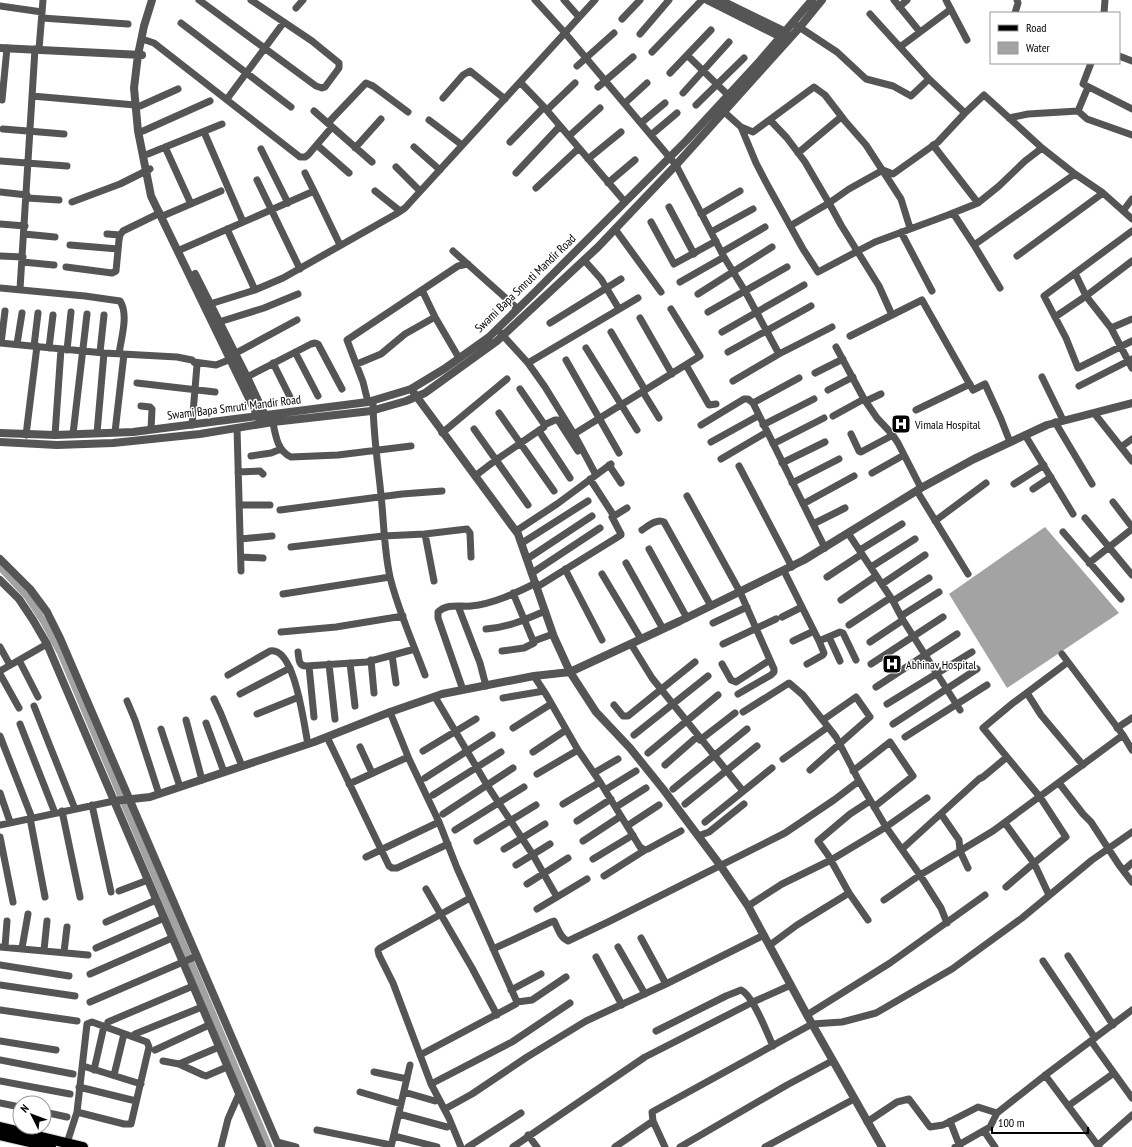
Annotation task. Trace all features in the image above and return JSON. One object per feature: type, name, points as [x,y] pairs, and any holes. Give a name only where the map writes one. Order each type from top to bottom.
[{"type":"main road","points":[[1,1132],[50,1145],[67,1143],[83,1147]]},
{"type":"street","points":[[20,289],[27,197],[32,96],[43,0]]},
{"type":"street","points":[[152,0],[144,26],[138,84],[138,131],[148,170],[162,214],[281,449],[287,456],[301,458],[411,446]]},
{"type":"street","points":[[140,55],[155,0]]},
{"type":"street","points":[[199,0],[316,86],[322,88],[325,87],[339,68],[339,63],[312,41],[251,0]]},
{"type":"street","points":[[296,8],[302,0]]},
{"type":"street","points":[[535,0],[625,103],[676,165],[711,232],[779,354]]},
{"type":"street","points":[[564,0],[579,17]]},
{"type":"street","points":[[210,304],[255,290],[300,270],[340,245],[400,211],[440,170],[595,0]]},
{"type":"street","points":[[622,19],[640,0]]},
{"type":"street","points":[[640,34],[669,0]]},
{"type":"street","points":[[652,52],[702,0]]},
{"type":"street","points":[[707,0],[784,34]]},
{"type":"street","points":[[720,0],[784,34]]},
{"type":"street","name":"Swami Bapa Smruti Mandir Road","points":[[0,433],[55,435],[133,432],[192,425],[266,420],[370,402],[411,389],[489,337],[518,309],[670,157],[721,109],[728,95],[784,34],[796,25],[812,0]]},
{"type":"street","points":[[0,442],[57,445],[113,443],[200,434],[237,428],[266,420],[373,410],[406,401],[425,393],[502,336],[584,260],[676,165],[721,109],[796,25],[822,0]]},
{"type":"street","points":[[894,0],[920,32]]},
{"type":"street","points":[[899,7],[907,0]]},
{"type":"street","points":[[946,0],[967,40]]},
{"type":"street","points":[[1014,12],[1018,0]]},
{"type":"street","points":[[1104,12],[1106,1]]},
{"type":"street","points":[[0,6],[42,15],[128,24]]},
{"type":"street","points":[[900,47],[951,10]]},
{"type":"street","points":[[870,14],[929,79],[965,113]]},
{"type":"street","points":[[227,99],[284,22]]},
{"type":"street","points":[[181,23],[291,107]]},
{"type":"street","points":[[796,25],[837,52],[866,79],[893,86],[911,96],[929,79]]},
{"type":"street","points":[[670,73],[711,30]]},
{"type":"street","points":[[576,66],[614,33]]},
{"type":"street","points":[[145,40],[154,43],[300,157],[305,157],[308,155],[317,145],[330,125],[366,83],[374,86],[408,112]]},
{"type":"street","points":[[683,93],[729,42]]},
{"type":"street","points":[[2,100],[4,48],[140,55]]},
{"type":"street","points":[[687,55],[728,95]]},
{"type":"street","points":[[1120,56],[1132,62]]},
{"type":"street","points":[[598,88],[633,57]]},
{"type":"street","points":[[696,105],[744,58]]},
{"type":"street","points":[[1091,64],[1083,84],[1132,109]]},
{"type":"street","points":[[443,98],[464,75],[470,71],[505,99]]},
{"type":"street","points":[[520,82],[569,136],[625,202]]},
{"type":"street","points":[[510,142],[575,83]]},
{"type":"street","points":[[625,103],[647,83]]},
{"type":"street","points":[[721,109],[741,127],[753,132],[814,87],[825,95],[866,145],[901,199],[910,228]]},
{"type":"street","points":[[1078,111],[1088,87]]},
{"type":"street","points":[[32,96],[138,105],[178,89]]},
{"type":"street","points":[[883,170],[893,174],[938,142],[984,95],[1042,148],[1075,174],[1103,193],[1132,218]]},
{"type":"street","points":[[143,131],[210,101]]},
{"type":"street","points":[[641,123],[665,102]]},
{"type":"street","points":[[138,105],[148,154],[148,170]]},
{"type":"street","points":[[569,136],[600,108]]},
{"type":"street","points":[[314,111],[372,162]]},
{"type":"street","points":[[1009,118],[1028,114],[1078,111],[1087,119],[1132,135]]},
{"type":"street","points":[[651,135],[677,113]]},
{"type":"street","points":[[798,153],[842,117]]},
{"type":"street","points":[[355,148],[381,119]]},
{"type":"street","points":[[429,120],[462,145]]},
{"type":"street","points":[[770,120],[787,138],[805,162],[857,252],[879,286],[892,315]]},
{"type":"street","points":[[148,154],[222,124]]},
{"type":"street","points":[[516,173],[560,126]]},
{"type":"street","points":[[741,127],[756,163],[779,207],[818,272],[875,242],[978,203],[1000,186],[1025,161],[1042,148]]},
{"type":"street","points":[[3,129],[64,134]]},
{"type":"street","points":[[204,132],[243,222]]},
{"type":"street","points":[[588,159],[621,132]]},
{"type":"street","points":[[317,145],[349,173]]},
{"type":"street","points":[[933,145],[978,203]]},
{"type":"street","points":[[165,147],[191,204]]},
{"type":"street","points":[[414,147],[440,170]]},
{"type":"street","points":[[536,188],[578,148]]},
{"type":"street","points":[[261,149],[288,203]]},
{"type":"street","points":[[608,183],[635,160]]},
{"type":"street","points":[[0,161],[67,166]]},
{"type":"street","points":[[396,168],[420,190]]},
{"type":"street","points":[[72,202],[120,184],[148,170]]},
{"type":"street","points":[[790,226],[829,203],[848,189],[883,170]]},
{"type":"street","points":[[305,173],[340,245]]},
{"type":"street","points":[[974,244],[1075,174]]},
{"type":"street","points":[[257,180],[300,270]]},
{"type":"street","points":[[66,267],[112,273],[116,271],[120,235],[123,231],[221,191]]},
{"type":"street","points":[[182,249],[314,191]]},
{"type":"street","points":[[376,191],[400,211]]},
{"type":"street","points":[[702,214],[740,191]]},
{"type":"street","points":[[0,192],[27,197],[59,200]]},
{"type":"street","points":[[1016,256],[1103,193]]},
{"type":"street","points":[[1123,211],[1132,199]]},
{"type":"street","points":[[669,207],[694,254]]},
{"type":"street","points":[[711,232],[753,209]]},
{"type":"street","points":[[953,213],[974,244],[1000,288]]},
{"type":"street","points":[[162,214],[210,304],[233,356],[247,377],[266,420]]},
{"type":"street","points":[[651,222],[674,264],[716,241]]},
{"type":"street","points":[[0,224],[25,226]]},
{"type":"street","points":[[680,282],[765,228]]},
{"type":"street","points":[[227,229],[255,290]]},
{"type":"street","points":[[615,229],[661,292]]},
{"type":"street","points":[[1132,231],[1044,296],[1066,338],[1078,368],[1132,341]]},
{"type":"street","points":[[901,232],[932,291]]},
{"type":"street","points":[[24,234],[55,237]]},
{"type":"street","points":[[107,234],[120,235]]},
{"type":"street","points":[[70,245],[118,249]]},
{"type":"street","points":[[698,294],[772,247]]},
{"type":"street","points":[[453,251],[518,309]]},
{"type":"street","points":[[0,256],[54,265]]},
{"type":"street","points":[[584,260],[601,279],[619,309]]},
{"type":"street","points":[[1055,317],[1086,296],[1132,261]]},
{"type":"street","points":[[425,675],[390,577],[383,536],[373,410],[347,340],[458,266],[468,264]]},
{"type":"street","points":[[708,312],[788,267]]},
{"type":"street","points":[[1075,273],[1086,296],[1111,328],[1120,347],[1130,360],[1132,368]]},
{"type":"street","points":[[550,322],[620,279]]},
{"type":"street","points":[[722,332],[804,285]]},
{"type":"street","points":[[0,288],[120,300],[124,307],[124,317],[115,432]]},
{"type":"street","points":[[422,290],[459,358]]},
{"type":"street","points":[[219,322],[264,308],[298,294]]},
{"type":"street","points":[[528,363],[638,298]]},
{"type":"street","points":[[850,336],[922,300],[973,390],[985,384],[1001,418],[1010,442]]},
{"type":"street","points":[[728,352],[810,306]]},
{"type":"street","points":[[574,434],[700,356],[671,310]]},
{"type":"street","points":[[5,311],[1,343],[102,353],[176,357],[192,360],[194,362],[216,365],[297,320]]},
{"type":"street","points":[[55,435],[64,349],[72,312]]},
{"type":"street","points":[[17,344],[22,313]]},
{"type":"street","points":[[26,435],[38,313]]},
{"type":"street","points":[[73,434],[87,314]]},
{"type":"street","points":[[49,348],[53,315]]},
{"type":"street","points":[[97,433],[104,315]]},
{"type":"street","points":[[356,364],[381,354],[405,334],[435,316]]},
{"type":"street","points":[[640,318],[672,374]]},
{"type":"street","points":[[1111,328],[1132,319]]},
{"type":"street","points":[[733,381],[779,354],[832,327]]},
{"type":"street","points":[[463,690],[438,614],[440,610],[445,607],[471,606],[491,602],[536,585],[622,534],[612,518],[614,516],[593,477],[574,434],[545,387],[528,363],[497,329]]},
{"type":"street","points":[[611,332],[659,418]]},
{"type":"street","points":[[247,377],[315,343],[318,344],[342,389]]},
{"type":"street","points":[[836,347],[865,400],[884,426],[893,435],[935,521],[968,574]]},
{"type":"street","points":[[586,348],[637,430]]},
{"type":"street","points":[[295,352],[318,396]]},
{"type":"street","points":[[815,373],[843,359]]},
{"type":"street","points":[[566,360],[619,453]]},
{"type":"street","points":[[1079,386],[1130,360]]},
{"type":"street","points":[[192,425],[197,365],[194,362]]},
{"type":"street","points":[[273,363],[290,397]]},
{"type":"street","points":[[686,365],[709,405],[716,404]]},
{"type":"street","points":[[828,390],[853,377]]},
{"type":"street","points":[[1042,377],[1059,421],[1092,484]]},
{"type":"street","points":[[753,403],[754,401],[799,378]]},
{"type":"street","points":[[442,433],[507,379]]},
{"type":"street","points":[[137,383],[215,392]]},
{"type":"street","points":[[916,410],[970,384]]},
{"type":"street","points":[[411,389],[442,433],[516,531],[522,543],[553,634],[570,672],[596,712],[630,748],[720,865],[748,906],[832,1061],[882,1147]]},
{"type":"street","points":[[520,389],[570,478]]},
{"type":"street","points":[[833,416],[865,400],[881,394]]},
{"type":"street","points":[[701,425],[744,399],[748,399],[753,403],[758,416],[824,548]]},
{"type":"street","points":[[763,425],[814,399]]},
{"type":"street","points":[[0,824],[114,801],[150,797],[308,744],[390,712],[436,697],[534,676],[570,672],[664,629],[784,571],[919,490],[974,459],[1047,425],[1132,403]]},
{"type":"street","points":[[141,406],[150,407],[152,409],[151,430]]},
{"type":"street","points":[[1094,412],[1132,461]]},
{"type":"street","points":[[499,413],[554,491]]},
{"type":"street","points":[[711,442],[758,416]]},
{"type":"street","points":[[773,444],[824,418]]},
{"type":"street","points":[[475,476],[556,419],[578,452]]},
{"type":"street","points":[[237,428],[241,571]]},
{"type":"street","points":[[474,429],[528,505]]},
{"type":"street","points":[[721,459],[767,432]]},
{"type":"street","points":[[851,434],[859,451],[861,452],[893,435]]},
{"type":"street","points":[[1025,435],[1073,514]]},
{"type":"street","points":[[1121,447],[1132,439]]},
{"type":"street","points":[[782,462],[825,442]]},
{"type":"street","points":[[251,456],[271,453],[281,449]]},
{"type":"street","points":[[872,473],[904,455]]},
{"type":"street","points":[[792,483],[839,460]]},
{"type":"street","points":[[516,531],[557,504],[610,464],[621,483]]},
{"type":"street","points":[[1014,484],[1044,465]]},
{"type":"street","points":[[739,466],[792,566]]},
{"type":"street","points":[[238,472],[260,472],[263,474]]},
{"type":"street","points":[[803,504],[854,476]]},
{"type":"street","points":[[1032,488],[1051,477]]},
{"type":"street","points":[[935,521],[986,483]]},
{"type":"street","points":[[280,510],[442,491]]},
{"type":"street","points":[[686,496],[740,592],[774,669],[773,673],[738,694]]},
{"type":"street","points":[[522,543],[588,501]]},
{"type":"street","points":[[1089,563],[1132,528],[1113,502]]},
{"type":"street","points":[[239,505],[270,505]]},
{"type":"street","points":[[614,516],[627,508]]},
{"type":"street","points":[[813,524],[845,508]]},
{"type":"street","points":[[527,559],[592,516]]},
{"type":"street","points":[[1085,518],[1108,548],[1132,575]]},
{"type":"street","points":[[642,530],[658,521],[661,520],[664,522],[711,606]]},
{"type":"street","points":[[828,577],[902,524]]},
{"type":"street","points":[[532,573],[600,528]]},
{"type":"street","points":[[291,547],[383,536],[425,534],[467,529],[470,533],[471,557]]},
{"type":"street","points":[[1062,532],[1121,600]]},
{"type":"street","points":[[848,533],[882,584],[958,707]]},
{"type":"street","points":[[425,534],[434,581]]},
{"type":"street","points":[[240,539],[272,536]]},
{"type":"street","points":[[871,567],[915,539]]},
{"type":"street","points":[[649,550],[687,618]]},
{"type":"street","points":[[882,584],[925,555]]},
{"type":"street","points":[[241,557],[263,558]]},
{"type":"street","points":[[0,559],[30,589],[46,612],[60,638],[278,1145],[296,1147]]},
{"type":"street","points":[[626,563],[664,629]]},
{"type":"street","points":[[565,569],[602,640]]},
{"type":"street","points":[[784,571],[824,653],[807,664]]},
{"type":"street","points":[[602,574],[641,639]]},
{"type":"street","points":[[841,600],[876,576]]},
{"type":"street","points":[[283,594],[390,577]]},
{"type":"street","points":[[850,625],[929,578]]},
{"type":"street","points":[[0,580],[18,599],[33,620],[47,644],[262,1147]]},
{"type":"street","points":[[870,642],[939,592]]},
{"type":"street","points":[[514,593],[534,641]]},
{"type":"street","points":[[458,606],[480,663],[486,686]]},
{"type":"street","points":[[723,644],[802,606]]},
{"type":"street","points":[[712,623],[747,607]]},
{"type":"street","points":[[486,629],[502,628],[545,611]]},
{"type":"street","points":[[281,632],[336,626],[403,616]]},
{"type":"street","points":[[871,664],[943,618]]},
{"type":"street","points":[[793,642],[814,631]]},
{"type":"street","points":[[819,642],[829,636],[840,632],[843,633],[856,660]]},
{"type":"street","points":[[502,651],[524,648],[533,644],[534,641],[553,634]]},
{"type":"street","points":[[876,687],[957,634]]},
{"type":"street","points":[[829,636],[840,661]]},
{"type":"street","points":[[0,671],[60,638]]},
{"type":"street","points":[[631,644],[661,690],[743,791]]},
{"type":"street","points":[[0,647],[10,665]]},
{"type":"street","points":[[298,652],[300,663],[304,666],[309,666],[371,660],[415,649]]},
{"type":"street","points":[[228,675],[270,651],[274,650],[279,652],[290,668],[299,697],[308,744]]},
{"type":"street","points":[[887,704],[972,652]]},
{"type":"street","points":[[1062,654],[1118,728],[1132,750]]},
{"type":"street","points":[[392,655],[396,684]]},
{"type":"street","points":[[19,660],[38,697]]},
{"type":"street","points":[[371,660],[374,693]]},
{"type":"street","points":[[722,664],[731,680],[736,682],[770,660]]},
{"type":"street","points":[[614,706],[623,716],[626,717],[695,662]]},
{"type":"street","points":[[1006,886],[1066,837],[1040,797],[983,728],[1068,662]]},
{"type":"street","points":[[350,663],[355,706]]},
{"type":"street","points":[[330,664],[335,718]]},
{"type":"street","points":[[309,666],[314,717]]},
{"type":"street","points":[[240,694],[290,668]]},
{"type":"street","points":[[893,724],[977,669]]},
{"type":"street","points":[[0,674],[19,708]]},
{"type":"street","points":[[534,676],[578,750],[611,799],[640,847],[644,850]]},
{"type":"street","points":[[634,735],[708,676]]},
{"type":"street","points":[[743,712],[788,683],[803,695],[823,720],[839,744],[872,804],[941,908],[947,923]]},
{"type":"street","points":[[906,737],[958,707],[987,685]]},
{"type":"street","points":[[503,698],[544,691]]},
{"type":"street","points":[[1027,693],[1041,715],[1084,765]]},
{"type":"street","points":[[648,753],[718,695]]},
{"type":"street","points":[[257,714],[299,697]]},
{"type":"street","points":[[436,697],[487,785],[533,854],[557,897]]},
{"type":"street","points":[[810,770],[870,717],[856,697],[823,720]]},
{"type":"street","points":[[214,699],[242,766]]},
{"type":"street","points":[[127,701],[135,720],[159,794]]},
{"type":"street","points":[[513,728],[551,704]]},
{"type":"street","points":[[34,706],[75,809]]},
{"type":"street","points":[[390,712],[408,757],[439,822],[470,898],[517,1002]]},
{"type":"street","points":[[665,766],[699,738],[735,713]]},
{"type":"street","points":[[1118,728],[1132,718]]},
{"type":"street","points":[[423,751],[455,730],[476,719]]},
{"type":"street","points":[[186,720],[202,780]]},
{"type":"street","points":[[206,723],[224,772]]},
{"type":"street","points":[[20,724],[58,812],[80,897]]},
{"type":"street","points":[[783,759],[828,727]]},
{"type":"street","points":[[161,729],[180,787]]},
{"type":"street","points":[[673,789],[747,729]]},
{"type":"street","points":[[532,752],[566,730]]},
{"type":"street","points":[[425,778],[492,735]]},
{"type":"street","points":[[884,900],[920,875],[1005,823],[1123,735]]},
{"type":"street","points":[[0,736],[31,818],[45,897]]},
{"type":"street","points":[[327,737],[389,866],[392,868],[397,868],[448,844]]},
{"type":"street","points":[[854,771],[890,742],[913,776],[872,804],[850,814],[818,841],[868,920]]},
{"type":"street","points":[[685,804],[757,746]]},
{"type":"street","points":[[360,747],[372,773]]},
{"type":"street","points":[[537,774],[578,750]]},
{"type":"street","points":[[433,795],[501,752]]},
{"type":"street","points":[[349,784],[408,757]]},
{"type":"street","points":[[902,849],[979,779],[1007,757]]},
{"type":"street","points":[[594,774],[618,759]]},
{"type":"street","points":[[443,814],[513,768]]},
{"type":"street","points":[[705,822],[772,768]]},
{"type":"street","points":[[605,790],[636,771]]},
{"type":"street","points":[[493,949],[551,922],[556,924],[562,938],[568,941],[785,833],[859,781]]},
{"type":"street","points":[[563,804],[600,782]]},
{"type":"street","points":[[1059,783],[1091,822],[1132,882]]},
{"type":"street","points":[[455,830],[524,786]]},
{"type":"street","points":[[616,807],[646,788]]},
{"type":"street","points":[[0,793],[10,822]]},
{"type":"street","points":[[748,906],[782,884],[831,860],[886,827],[927,798]]},
{"type":"street","points":[[577,821],[611,799]]},
{"type":"street","points":[[698,836],[709,832],[744,804]]},
{"type":"street","points":[[92,805],[111,892]]},
{"type":"street","points":[[477,841],[536,805]]},
{"type":"street","points":[[627,826],[659,805]]},
{"type":"street","points":[[941,814],[959,840],[960,851],[968,868]]},
{"type":"street","points":[[583,841],[621,816]]},
{"type":"street","points":[[366,857],[439,822]]},
{"type":"street","points":[[1005,823],[1034,863],[1050,895]]},
{"type":"street","points":[[504,849],[545,824]]},
{"type":"street","points":[[604,876],[644,850],[681,831]]},
{"type":"street","points":[[665,1147],[653,1121],[652,1112],[812,1024],[842,1022],[876,1013],[952,969],[1022,918],[1092,860],[1132,832]]},
{"type":"street","points":[[593,859],[633,835]]},
{"type":"street","points":[[0,837],[13,902]]},
{"type":"street","points":[[516,865],[550,844]]},
{"type":"street","points":[[527,884],[568,858]]},
{"type":"street","points":[[1124,870],[1132,864]]},
{"type":"street","points":[[537,909],[587,879]]},
{"type":"street","points":[[119,891],[148,880]]},
{"type":"street","points":[[426,889],[472,968],[497,1015]]},
{"type":"street","points":[[770,945],[797,925],[850,893]]},
{"type":"street","points":[[807,1015],[890,963],[985,895]]},
{"type":"street","points":[[461,1147],[432,1084],[393,983],[378,950],[470,898]]},
{"type":"street","points":[[106,922],[156,900]]},
{"type":"street","points":[[22,948],[28,914]]},
{"type":"street","points":[[96,948],[164,918]]},
{"type":"street","points":[[7,921],[3,947],[88,955]]},
{"type":"street","points":[[44,950],[47,922]]},
{"type":"street","points":[[64,952],[67,927]]},
{"type":"street","points":[[445,1110],[586,1021],[666,984],[764,935]]},
{"type":"street","points":[[90,974],[172,938]]},
{"type":"street","points":[[641,938],[666,984]]},
{"type":"street","points":[[618,947],[645,994]]},
{"type":"street","points":[[90,1002],[197,956]]},
{"type":"street","points":[[1068,956],[1113,1024]]},
{"type":"street","points":[[596,957],[622,1005]]},
{"type":"street","points":[[1043,961],[1114,1073],[1132,1098]]},
{"type":"street","points":[[0,965],[69,976]]},
{"type":"street","points":[[512,990],[541,974]]},
{"type":"street","points":[[420,1055],[497,1015],[517,1002],[532,1000],[566,978]]},
{"type":"street","points":[[0,985],[75,996]]},
{"type":"street","points":[[513,1147],[528,1135],[645,1057],[752,1002],[791,985]]},
{"type":"street","points":[[106,1024],[193,986]]},
{"type":"street","points":[[656,1031],[739,990],[745,991],[752,1002],[773,1046]]},
{"type":"street","points":[[432,1084],[512,1042],[570,1003]]},
{"type":"street","points":[[136,1034],[202,1007]]},
{"type":"street","points":[[0,1010],[77,1021]]},
{"type":"street","points":[[950,1121],[958,1146],[990,1127],[997,1113],[1132,1010]]},
{"type":"street","points":[[67,1143],[77,1112],[87,1024],[92,1022],[106,1024],[124,1034],[144,1041],[149,1045],[132,1122],[128,1125],[77,1112]]},
{"type":"street","points":[[94,1070],[106,1024]]},
{"type":"street","points":[[155,1050],[210,1025]]},
{"type":"street","points":[[114,1076],[124,1034]]},
{"type":"street","points":[[0,1040],[56,1050]]},
{"type":"street","points":[[179,1064],[219,1047]]},
{"type":"street","points":[[0,1060],[73,1074]]},
{"type":"street","points":[[163,1061],[179,1064],[203,1076],[228,1067]]},
{"type":"street","points":[[680,1147],[787,1085],[832,1061]]},
{"type":"street","points":[[317,1130],[391,1146],[410,1065]]},
{"type":"street","points":[[83,1066],[141,1084]]},
{"type":"street","points":[[374,1072],[407,1079]]},
{"type":"street","points":[[1068,1106],[1114,1073]]},
{"type":"street","points":[[1045,1075],[1098,1146],[1132,1115]]},
{"type":"street","points":[[0,1081],[70,1094]]},
{"type":"street","points":[[79,1087],[136,1101]]},
{"type":"street","points":[[360,1092],[401,1104]]},
{"type":"street","points":[[404,1092],[435,1101]]},
{"type":"street","points":[[221,1147],[228,1118],[239,1094]]},
{"type":"street","points":[[765,1147],[854,1099]]},
{"type":"street","points":[[867,1122],[897,1102],[909,1099],[930,1127],[943,1125],[978,1107],[997,1113]]},
{"type":"street","points":[[0,1103],[12,1105]]},
{"type":"street","points":[[468,1147],[521,1113]]},
{"type":"street","points":[[52,1114],[67,1117]]},
{"type":"street","points":[[399,1114],[447,1127]]},
{"type":"street","points":[[615,1147],[653,1121]]},
{"type":"street","points":[[984,1131],[995,1147]]},
{"type":"street","points":[[528,1135],[537,1147]]},
{"type":"street","points":[[394,1136],[437,1147]]},
{"type":"water","points":[[1045,527],[1119,613],[1007,688],[949,594]]},
{"type":"waterway","points":[[0,567],[27,596],[44,622],[60,652],[269,1147]]},
{"type":"place","name":"Vimala Hospital","points":[[901,424]]},
{"type":"place","name":"Abhinav Hospital","points":[[892,664]]}]
